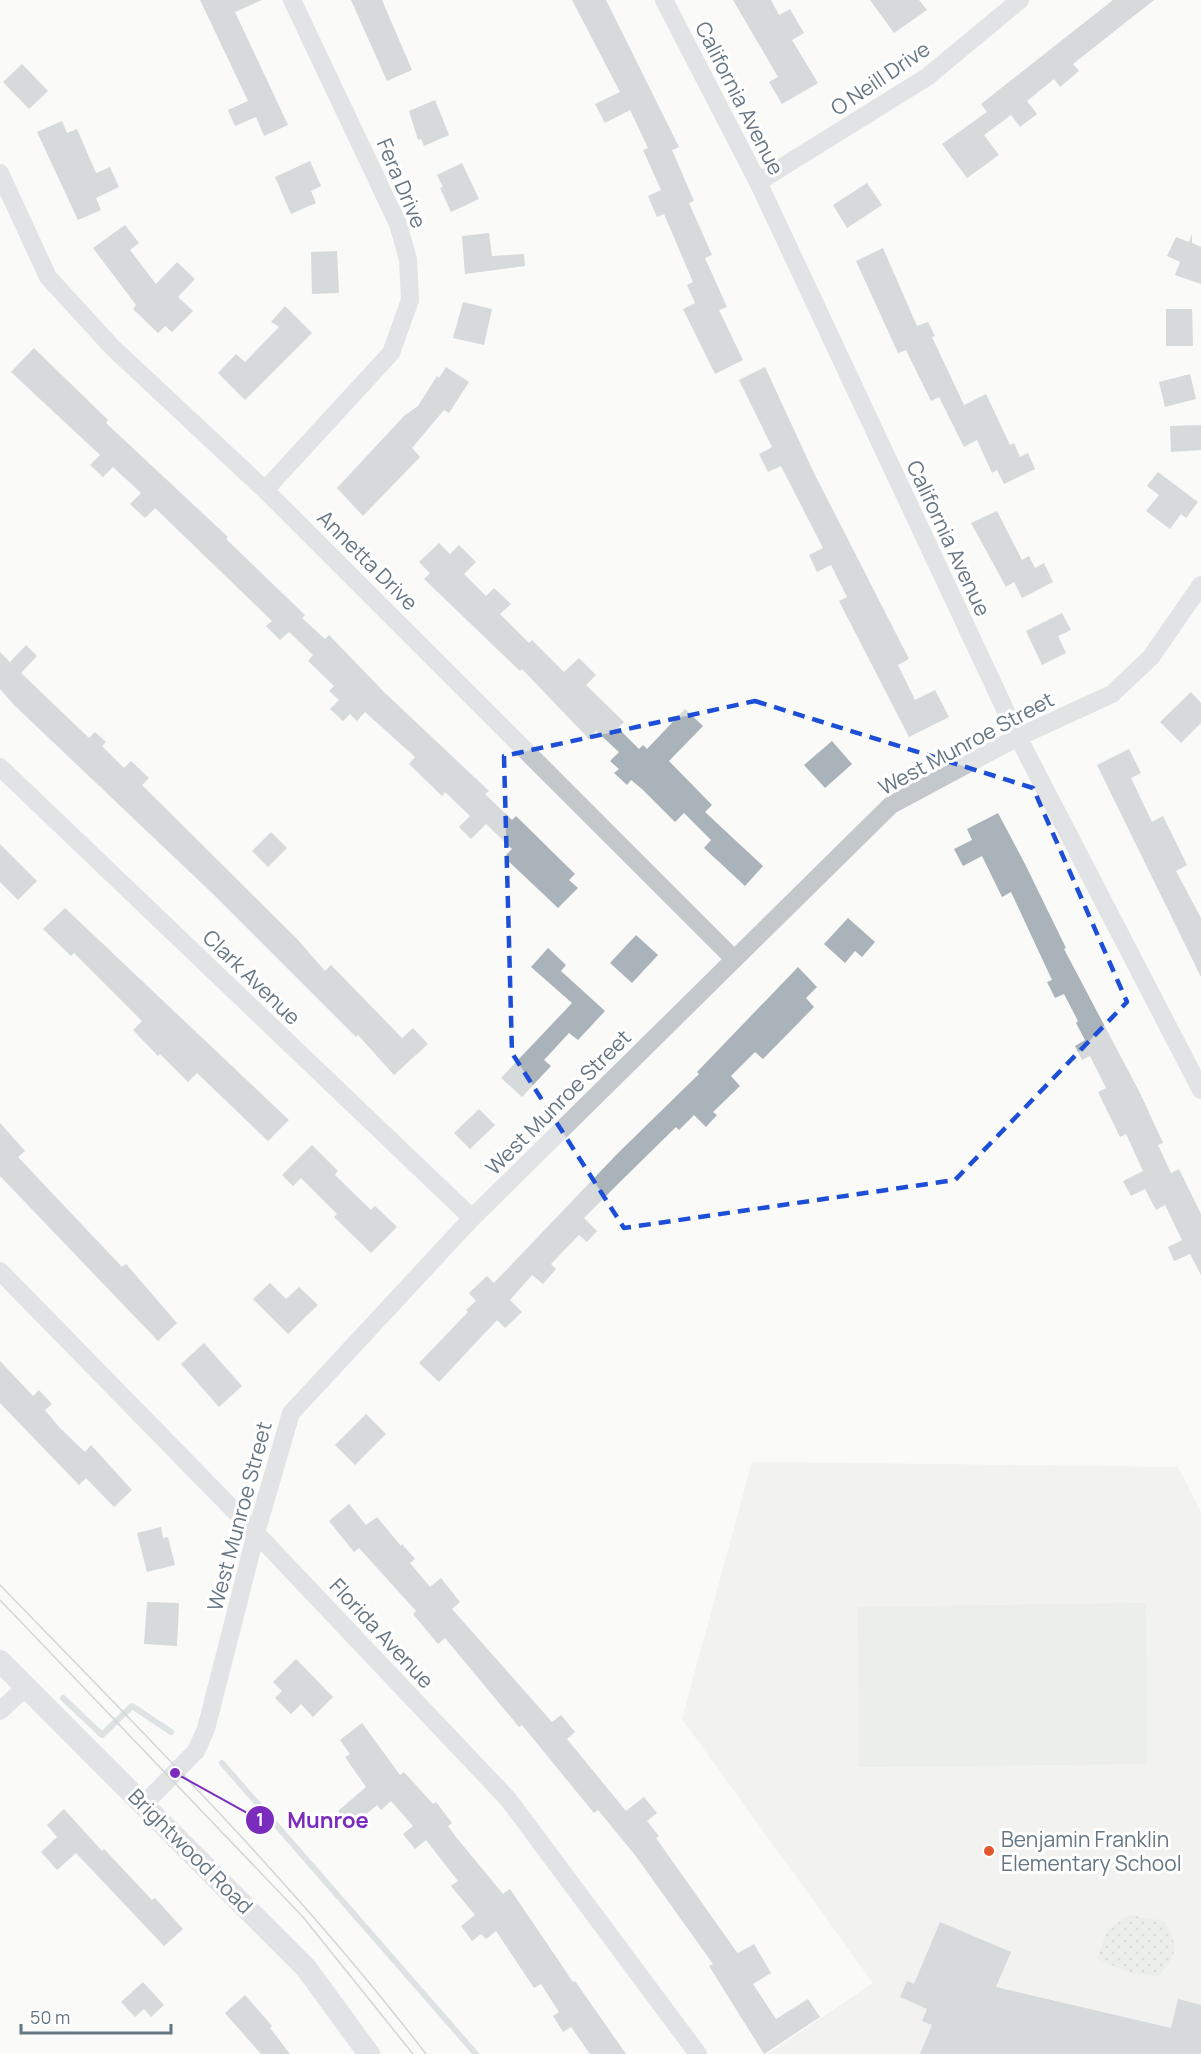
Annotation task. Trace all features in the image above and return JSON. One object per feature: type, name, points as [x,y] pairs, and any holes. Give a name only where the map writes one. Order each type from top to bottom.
[{"type":"street","name":"Fera Drive","points":[[265,490],[391,353],[410,300],[408,259],[398,224],[292,0]]},
{"type":"street","name":"California Avenue","points":[[664,0],[758,182],[1018,737],[1201,1090]]},
{"type":"street","name":"O Neill Drive","points":[[758,182],[927,77],[1020,0]]},
{"type":"street","name":"Annetta Drive","points":[[0,173],[48,278],[112,347],[265,490],[734,959]]},
{"type":"street","name":"West Munroe Street","points":[[145,1803],[196,1751],[206,1729],[256,1533],[291,1413],[472,1218],[891,805],[1018,737],[1112,694],[1151,657],[1201,585]]},
{"type":"street","name":"Clark Avenue","points":[[0,767],[472,1218]]},
{"type":"street","name":"Florida Avenue","points":[[0,1270],[256,1533],[508,1799],[698,2054]]},
{"type":"street","name":"Brightwood Road","points":[[0,1661],[145,1803],[306,1968],[369,2054]]},
{"type":"street","points":[[0,1711],[26,1688]]},
{"type":"highlighted area","points":[[755,701],[1033,788],[1127,1002],[955,1180],[624,1228],[512,1053],[504,756]]},
{"type":"shaded area","name":"Benjamin Franklin Elementary School","points":[[752,1462],[1178,1467],[1201,1512],[1201,2054],[768,2054],[873,1983],[682,1719]]},
{"type":"shaded area","points":[[1146,1603],[1147,1764],[859,1767],[858,1607]]},
{"type":"shaded area","points":[[1130,1915],[1164,1921],[1169,1930],[1174,1944],[1173,1956],[1158,1976],[1131,1973],[1097,1959],[1108,1929]]},
{"type":"building","points":[[200,0],[262,0],[235,12],[288,125],[264,136],[256,117],[235,126],[228,110],[248,101]]},
{"type":"building","points":[[351,0],[382,0],[412,70],[387,81]]},
{"type":"building","points":[[572,0],[606,0],[679,147],[672,150],[694,201],[689,203],[712,255],[705,258],[727,307],[719,310],[743,360],[715,374],[683,309],[695,303],[687,285],[693,282],[664,214],[657,217],[648,196],[661,190],[643,150],[648,148],[630,110],[605,123],[595,104],[620,92]]},
{"type":"building","points":[[733,0],[771,0],[779,15],[790,9],[804,33],[792,40],[818,83],[782,104],[769,82],[778,77]]},
{"type":"building","points":[[870,0],[919,0],[927,10],[894,33]]},
{"type":"building","points":[[1113,0],[1154,0],[1073,64],[1079,71],[1060,87],[1054,79],[1027,101],[1037,114],[1020,127],[1011,115],[984,135],[999,155],[967,178],[942,144],[987,112],[981,104]]},
{"type":"building","points":[[22,64],[48,91],[29,109],[3,82]]},
{"type":"building","points":[[435,100],[449,135],[424,146],[421,139],[418,140],[409,111]]},
{"type":"building","points":[[62,121],[67,133],[77,129],[96,173],[110,167],[119,187],[96,198],[101,210],[78,220],[37,132]]},
{"type":"building","points":[[310,161],[321,186],[311,191],[316,203],[291,214],[275,177]]},
{"type":"building","points":[[462,163],[479,199],[451,212],[437,175]]},
{"type":"building","points":[[867,183],[882,205],[847,228],[833,205]]},
{"type":"building","points":[[125,225],[139,243],[130,250],[156,284],[177,262],[195,279],[178,297],[193,311],[172,332],[165,326],[158,333],[133,309],[136,305],[93,248]]},
{"type":"building","points":[[489,233],[492,256],[524,254],[525,266],[465,274],[462,236]]},
{"type":"building","points":[[1192,234],[1192,243],[1201,247],[1201,284],[1175,275],[1180,262],[1167,256],[1176,237],[1189,242]]},
{"type":"building","points":[[883,248],[917,326],[928,322],[935,336],[932,337],[964,405],[986,394],[1010,445],[1014,443],[1020,457],[1028,453],[1035,469],[1004,484],[997,470],[992,473],[977,440],[964,447],[939,397],[931,401],[906,350],[898,353],[856,261]]},
{"type":"building","points":[[337,251],[339,293],[312,294],[311,252]]},
{"type":"building","points":[[463,302],[492,309],[484,345],[453,338]]},
{"type":"building","points":[[285,306],[312,333],[245,400],[218,373],[236,354],[245,362],[279,327],[271,322]]},
{"type":"building","points":[[1166,309],[1192,309],[1193,346],[1166,346]]},
{"type":"building","points":[[34,348],[108,420],[106,423],[228,537],[226,539],[305,615],[302,618],[325,639],[329,635],[385,693],[489,791],[485,794],[512,820],[516,816],[575,874],[569,880],[578,888],[558,908],[504,857],[512,849],[486,824],[471,839],[459,827],[470,816],[445,792],[442,796],[409,764],[415,757],[365,712],[357,721],[350,714],[343,721],[330,709],[339,700],[329,691],[334,686],[308,661],[313,655],[289,632],[280,640],[266,626],[272,621],[155,508],[145,518],[130,504],[141,493],[113,467],[103,477],[90,465],[100,455],[11,372]]},
{"type":"building","points":[[446,367],[469,382],[449,413],[444,410],[412,448],[420,457],[363,516],[337,488],[404,416],[418,406],[437,376],[439,378]]},
{"type":"building","points":[[765,367],[813,471],[909,659],[898,665],[915,700],[935,690],[949,717],[909,737],[839,601],[847,597],[831,565],[817,572],[809,555],[823,548],[781,466],[768,472],[759,454],[772,447],[739,380]]},
{"type":"building","points":[[1190,374],[1196,399],[1165,407],[1159,382]]},
{"type":"building","points":[[1201,425],[1201,450],[1171,452],[1170,426]]},
{"type":"building","points":[[1158,472],[1198,502],[1186,518],[1181,514],[1170,529],[1146,511],[1159,495],[1147,486]]},
{"type":"building","points":[[997,511],[1022,560],[1029,556],[1035,568],[1044,563],[1053,582],[1022,598],[1014,582],[1006,587],[971,523]]},
{"type":"building","points":[[439,543],[450,554],[459,545],[476,562],[464,574],[486,596],[494,588],[511,604],[500,614],[529,643],[532,640],[564,672],[579,658],[596,675],[586,685],[624,722],[618,728],[639,749],[643,745],[647,749],[685,709],[703,726],[669,761],[712,805],[705,812],[763,866],[745,886],[704,848],[711,840],[684,813],[675,822],[631,780],[627,785],[614,773],[619,769],[610,761],[619,752],[596,731],[589,739],[522,669],[520,671],[424,579],[430,573],[419,562]]},
{"type":"building","points":[[1062,613],[1071,630],[1058,636],[1066,653],[1042,665],[1026,631]]},
{"type":"building","points":[[26,645],[37,656],[21,673],[89,738],[95,732],[106,742],[102,746],[124,768],[131,761],[149,778],[142,785],[298,940],[325,971],[331,965],[402,1038],[413,1028],[428,1044],[394,1075],[358,1035],[356,1037],[213,894],[14,705],[0,689],[0,652],[10,662]]},
{"type":"building","points":[[1191,692],[1201,703],[1201,723],[1181,743],[1160,722]]},
{"type":"building","points":[[832,741],[852,764],[825,788],[804,765]]},
{"type":"building","points":[[1129,749],[1141,773],[1131,778],[1152,822],[1163,816],[1187,865],[1176,871],[1201,918],[1201,977],[1097,765]]},
{"type":"building","points":[[998,813],[1066,948],[1064,949],[1140,1093],[1163,1143],[1158,1145],[1171,1173],[1179,1169],[1201,1214],[1201,1275],[1190,1254],[1174,1261],[1168,1247],[1182,1240],[1165,1205],[1156,1210],[1145,1189],[1131,1196],[1123,1181],[1143,1171],[1126,1134],[1120,1137],[1098,1092],[1106,1088],[1090,1056],[1082,1060],[1075,1046],[1085,1040],[1076,1023],[1078,1021],[1064,994],[1055,998],[1047,982],[1052,980],[1011,892],[1002,897],[982,856],[963,866],[954,849],[972,840],[967,829]]},
{"type":"building","points":[[271,832],[287,848],[268,867],[252,851]]},
{"type":"building","points":[[0,844],[37,881],[18,900],[0,882]]},
{"type":"building","points":[[65,908],[289,1120],[268,1141],[197,1073],[188,1082],[160,1054],[158,1056],[133,1030],[142,1021],[74,953],[71,956],[43,929]]},
{"type":"building","points":[[848,918],[875,942],[862,957],[855,951],[845,963],[824,944]]},
{"type":"building","points":[[636,935],[658,955],[632,983],[610,963]]},
{"type":"building","points":[[548,948],[566,965],[561,971],[605,1011],[578,1040],[569,1033],[544,1060],[551,1066],[522,1097],[501,1078],[572,1003],[531,967]]},
{"type":"building","points":[[798,967],[817,987],[806,998],[814,1007],[763,1059],[755,1052],[731,1076],[740,1086],[713,1112],[717,1115],[706,1127],[694,1115],[679,1130],[676,1127],[584,1218],[597,1231],[587,1242],[579,1235],[551,1264],[556,1269],[543,1284],[532,1275],[510,1300],[522,1312],[505,1328],[497,1320],[439,1382],[419,1363],[476,1301],[469,1293],[487,1276],[494,1283],[618,1153],[699,1074],[697,1072]]},
{"type":"building","points":[[479,1109],[495,1125],[470,1149],[454,1133]]},
{"type":"building","points":[[0,1123],[25,1151],[18,1157],[122,1267],[126,1264],[177,1323],[158,1341],[0,1176]]},
{"type":"building","points":[[312,1145],[338,1171],[335,1175],[371,1210],[375,1206],[397,1227],[371,1253],[334,1217],[337,1214],[301,1178],[293,1186],[282,1175]]},
{"type":"building","points":[[270,1283],[286,1299],[299,1287],[318,1305],[288,1334],[253,1299]]},
{"type":"building","points":[[204,1343],[242,1386],[219,1407],[181,1364]]},
{"type":"building","points":[[0,1361],[33,1396],[39,1390],[52,1404],[45,1410],[59,1427],[85,1452],[91,1445],[132,1490],[114,1507],[86,1478],[79,1485],[0,1403]]},
{"type":"building","points":[[366,1414],[386,1434],[355,1465],[335,1445]]},
{"type":"building","points":[[349,1504],[366,1525],[377,1517],[415,1559],[410,1563],[430,1587],[441,1578],[460,1602],[452,1609],[552,1722],[561,1715],[575,1732],[567,1739],[626,1811],[644,1797],[657,1813],[647,1821],[659,1836],[656,1838],[736,1951],[738,1953],[754,1944],[771,1973],[753,1984],[776,2019],[808,1999],[820,2017],[764,2054],[709,1966],[713,1964],[635,1855],[598,1810],[594,1813],[522,1725],[519,1727],[445,1638],[438,1644],[413,1614],[416,1611],[359,1548],[354,1552],[329,1521]]},
{"type":"building","points":[[161,1527],[163,1538],[168,1537],[175,1565],[147,1572],[137,1533]]},
{"type":"building","points":[[147,1602],[179,1603],[177,1646],[144,1644]]},
{"type":"building","points":[[296,1659],[333,1697],[313,1717],[301,1704],[291,1714],[275,1698],[282,1691],[273,1682]]},
{"type":"building","points":[[362,1723],[400,1775],[404,1772],[433,1804],[436,1802],[452,1823],[448,1826],[456,1837],[503,1894],[510,1889],[573,1982],[575,1981],[626,2054],[590,2054],[571,2027],[563,2032],[553,2016],[559,2012],[541,1984],[534,1988],[496,1931],[486,1939],[481,1934],[472,1941],[461,1926],[475,1915],[451,1886],[458,1881],[426,1840],[415,1849],[403,1834],[413,1826],[391,1801],[381,1810],[377,1805],[351,1827],[338,1811],[366,1787],[345,1757],[350,1754],[340,1740]]},
{"type":"building","points":[[64,1809],[102,1851],[104,1849],[152,1900],[155,1898],[183,1929],[164,1946],[76,1853],[57,1870],[41,1852],[57,1837],[47,1825]]},
{"type":"building","points":[[940,1922],[1011,1952],[996,1987],[1171,2028],[1178,1999],[1201,2005],[1201,2054],[920,2054],[932,2025],[922,2021],[927,2009],[900,1997],[907,1981],[914,1984]]},
{"type":"building","points":[[143,1982],[164,2005],[151,2017],[144,2009],[135,2017],[121,2002]]},
{"type":"building","points":[[245,1995],[272,2026],[270,2028],[290,2054],[261,2054],[225,2013]]},
{"type":"waterway","points":[[63,1698],[102,1735],[132,1706],[171,1732]]},
{"type":"waterway","points":[[222,1763],[476,2054]]},
{"type":"tram line","points":[[0,1585],[273,1872],[326,1931],[426,2054]]},
{"type":"tram line","points":[[0,1600],[303,1917],[413,2054]]},
{"type":"place","name":"Munroe","points":[[175,1773]]},
{"type":"place","name":"Benjamin Franklin Elementary School","points":[[989,1851]]}]
